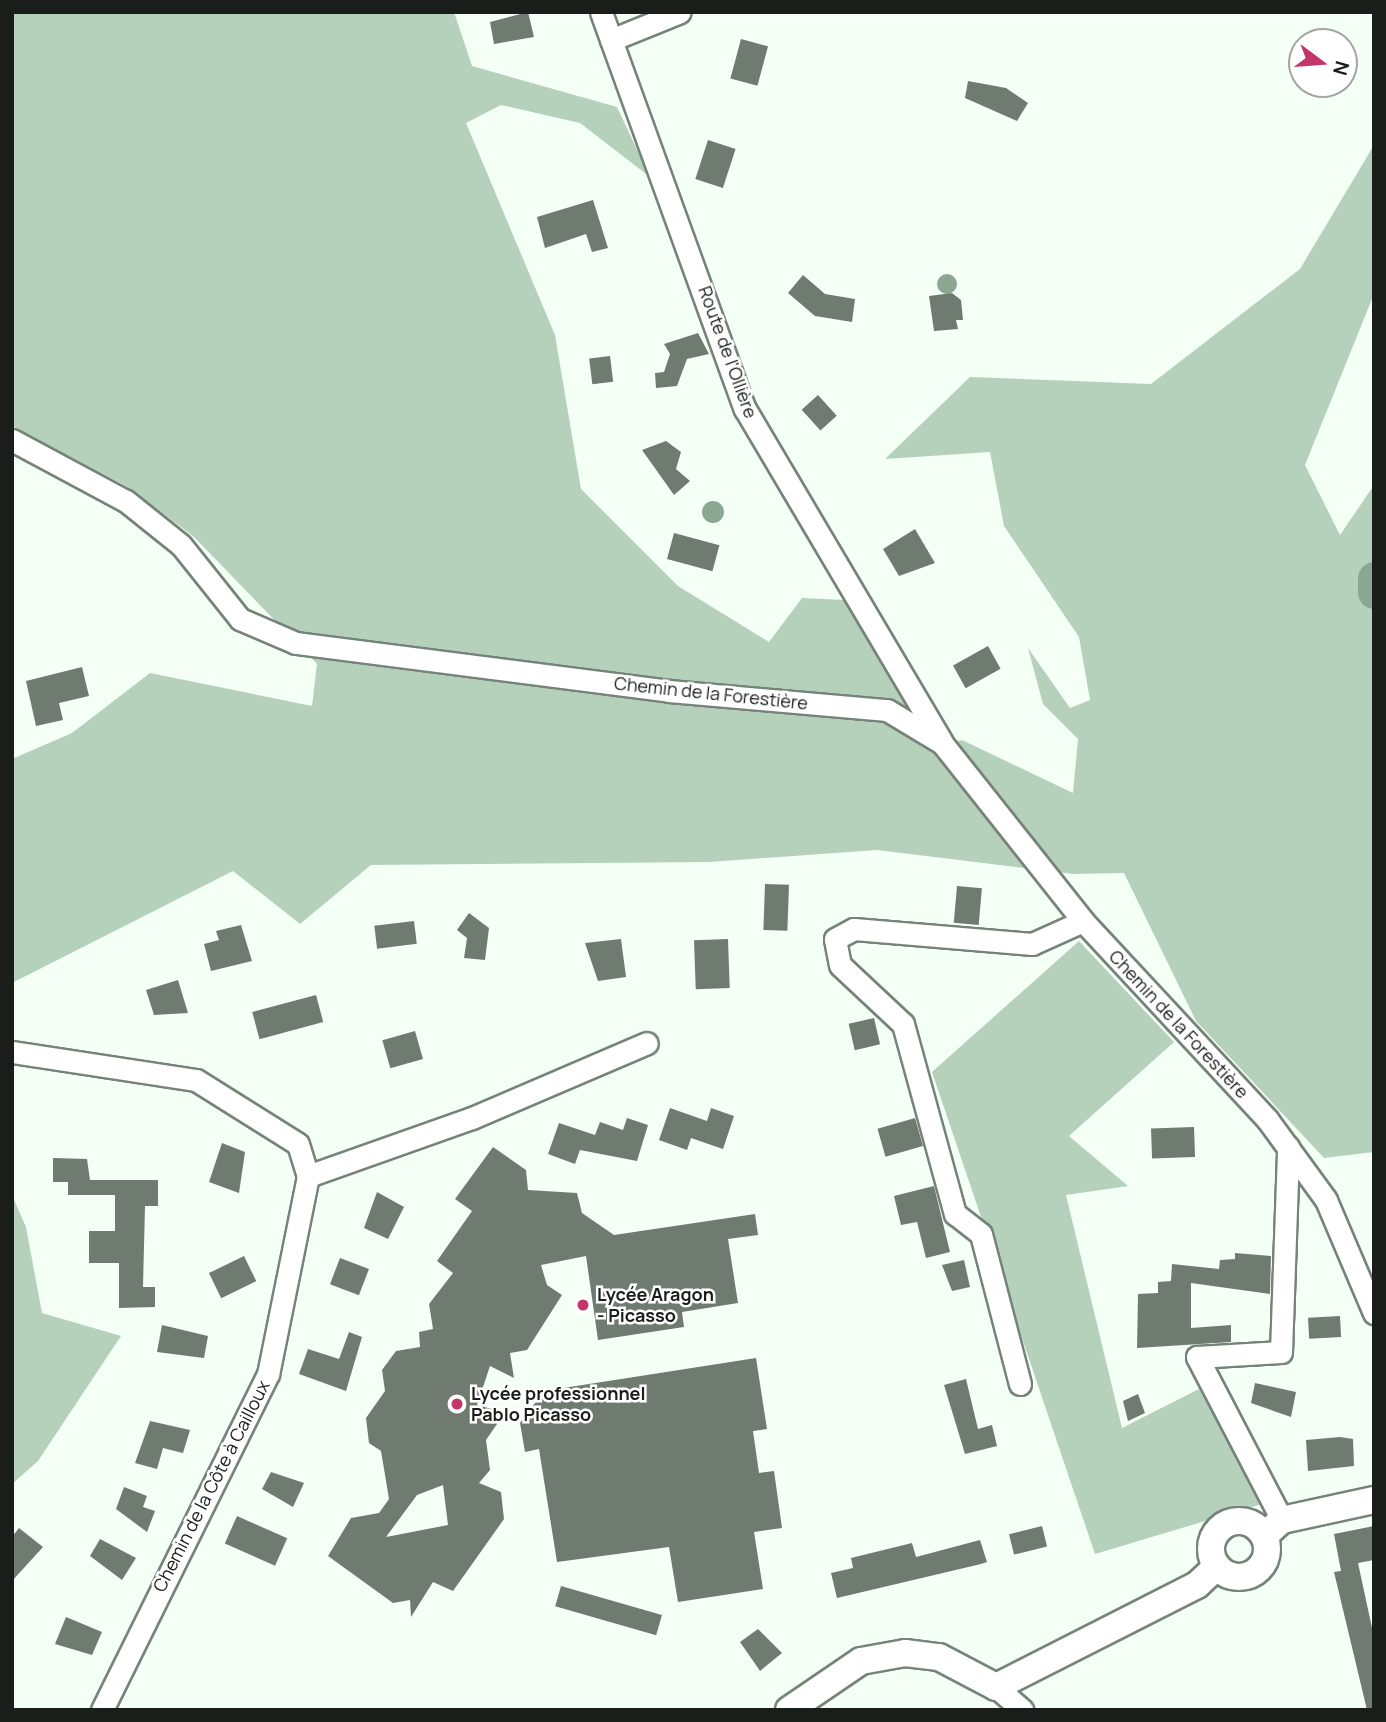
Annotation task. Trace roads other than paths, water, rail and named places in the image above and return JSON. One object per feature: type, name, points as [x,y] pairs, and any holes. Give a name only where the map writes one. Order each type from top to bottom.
[{"type":"street","name":"Route de l'Ollière","points":[[601,12],[745,409],[942,743]]},
{"type":"street","points":[[611,40],[680,12]]},
{"type":"street","name":"Chemin de la Forestière","points":[[12,440],[126,501],[181,545],[240,620],[296,643],[669,691],[887,710],[942,743],[1083,921],[1288,1147],[1326,1200],[1374,1313]]},
{"type":"street","points":[[1020,1384],[981,1234],[955,1214],[903,1024],[840,965],[835,939],[854,929],[1032,944],[1083,921]]},
{"type":"street","points":[[12,1052],[196,1080],[298,1144],[308,1176],[472,1118],[648,1043]]},
{"type":"street","points":[[1288,1147],[1281,1352],[1197,1357],[1273,1528],[1266,1558],[1252,1575],[1232,1577],[1216,1567],[1210,1546],[1222,1526],[1249,1522],[1273,1528],[1374,1500]]},
{"type":"street","name":"Chemin de la Côte à Cailloux","points":[[102,1710],[268,1374],[308,1176]]},
{"type":"street","points":[[996,1687],[1197,1585],[1216,1567]]},
{"type":"street","points":[[789,1710],[860,1661],[905,1653],[939,1657],[996,1687],[1022,1710]]},
{"type":"waterway","points":[[1374,578],[1374,592]]},
{"type":"place","name":"Lycée Aragon - Picasso","points":[[583,1305]]},
{"type":"place","name":"Lycée professionnel Pablo Picasso","points":[[457,1404]]}]
